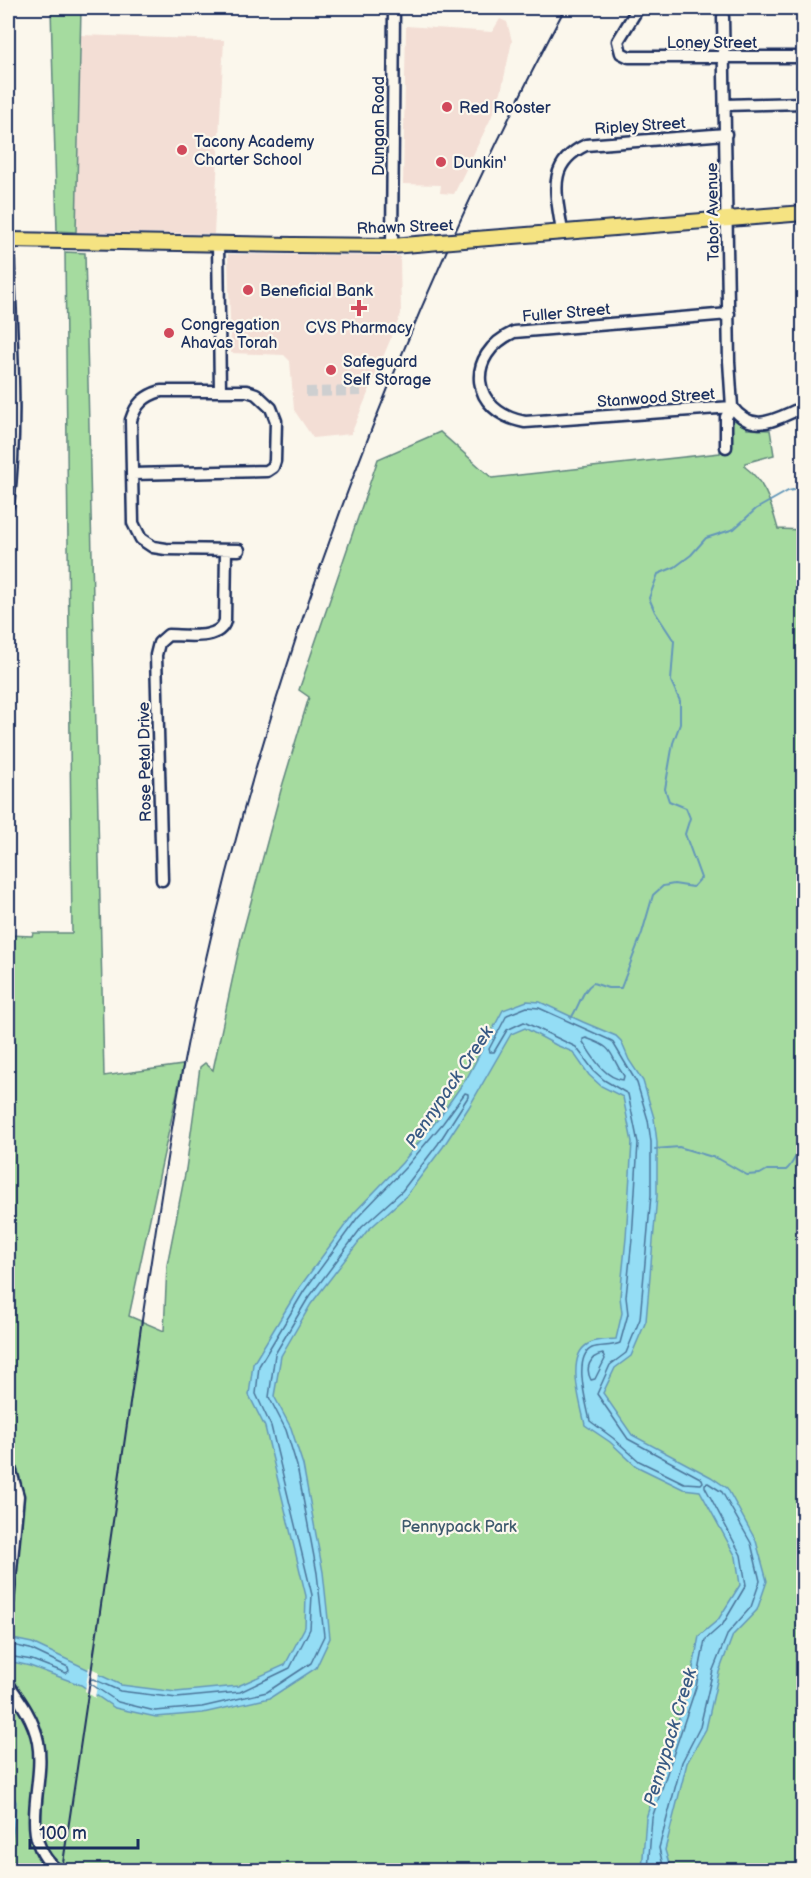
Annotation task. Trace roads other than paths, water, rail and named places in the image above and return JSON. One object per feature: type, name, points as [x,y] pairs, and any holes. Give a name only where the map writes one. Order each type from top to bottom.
[{"type":"main road","name":"Rhawn Street","points":[[8,240],[392,246],[804,213]]},
{"type":"street","name":"Dungan Road","points":[[392,246],[394,8]]},
{"type":"street","name":"Loney Street","points":[[638,8],[618,41],[621,53],[629,57],[804,57]]},
{"type":"street","name":"Tabor Avenue","points":[[723,17],[732,407],[726,417],[726,447]]},
{"type":"street","points":[[725,105],[804,103]]},
{"type":"street","name":"Ripley Street","points":[[562,232],[557,178],[561,164],[570,152],[586,145],[726,134]]},
{"type":"street","points":[[8,240],[11,303],[12,468],[8,505]]},
{"type":"street","points":[[218,244],[220,391]]},
{"type":"street","name":"Fuller Street","points":[[504,416],[487,403],[482,391],[481,366],[487,352],[496,342],[514,332],[729,314]]},
{"type":"street","points":[[132,474],[259,473],[267,471],[273,467],[276,421],[272,408],[256,394],[247,391],[161,391],[140,402],[134,410],[132,420],[132,474],[133,523],[141,539],[153,547],[166,549],[239,550]]},
{"type":"street","name":"Stanwood Street","points":[[504,416],[525,422],[732,407],[742,418],[754,423],[768,422],[804,407]]},
{"type":"street","name":"Rose Petal Drive","points":[[162,880],[156,655],[159,643],[168,635],[211,634],[219,632],[223,627],[226,550]]},
{"type":"street","points":[[8,1462],[18,1496],[8,1598]]},
{"type":"street","points":[[8,1684],[29,1716],[36,1734],[39,1748],[36,1842],[40,1852],[57,1870]]},
{"type":"water","points":[[527,1001],[540,1002],[616,1036],[643,1081],[654,1118],[657,1142],[657,1196],[646,1321],[631,1356],[615,1368],[603,1393],[632,1435],[711,1477],[727,1488],[756,1541],[767,1581],[757,1610],[733,1635],[719,1672],[706,1729],[687,1763],[665,1850],[671,1870],[642,1870],[646,1818],[690,1685],[699,1636],[718,1620],[740,1585],[736,1557],[700,1491],[683,1489],[636,1466],[610,1442],[585,1425],[576,1382],[577,1359],[581,1350],[591,1342],[616,1339],[622,1313],[620,1297],[632,1142],[623,1097],[601,1086],[589,1075],[573,1052],[525,1028],[511,1034],[443,1147],[406,1196],[367,1231],[311,1304],[281,1356],[274,1396],[291,1428],[303,1465],[323,1572],[330,1638],[316,1668],[270,1698],[203,1713],[156,1717],[115,1708],[81,1685],[30,1666],[8,1661],[8,1638],[32,1643],[121,1685],[176,1692],[238,1686],[285,1665],[305,1627],[306,1596],[265,1427],[249,1395],[253,1364],[299,1288],[354,1213],[402,1163],[438,1119],[468,1076],[503,1010]]},
{"type":"water","points":[[8,1781],[16,1802],[8,1858]]},
{"type":"waterway","points":[[571,1018],[586,990],[593,983],[608,988],[621,988],[642,933],[653,895],[663,886],[674,884],[693,887],[701,878],[685,834],[690,818],[686,808],[669,801],[665,789],[673,743],[680,724],[680,701],[671,681],[674,641],[655,612],[649,598],[658,574],[675,567],[691,555],[706,538],[734,529],[756,509],[788,491],[804,488]]},
{"type":"waterway","points":[[655,1149],[679,1147],[719,1159],[747,1175],[760,1174],[767,1170],[786,1170],[804,1144]]},
{"type":"tunnel","points":[[306,392],[361,391]]},
{"type":"railway","points":[[62,1870],[167,1156],[189,1034],[229,865],[264,738],[305,613],[349,488],[397,365],[450,244],[565,8]]},
{"type":"place","name":"Red Rooster","points":[[447,107]]},
{"type":"place","name":"Tacony Academy Charter School","points":[[182,150]]},
{"type":"place","name":"Dunkin'","points":[[441,162]]},
{"type":"place","name":"Beneficial Bank","points":[[248,290]]},
{"type":"place","name":"CVS Pharmacy","points":[[359,308]]},
{"type":"place","name":"Congregation Ahavas Torah","points":[[169,333]]},
{"type":"place","name":"Safeguard Self Storage","points":[[331,370]]},
{"type":"water label","name":"Pennypack Creek","points":[[449,1087]]},
{"type":"water label","name":"Pennypack Creek","points":[[670,1737]]},
{"type":"park label","name":"Pennypack Park","points":[[459,1526]]}]
